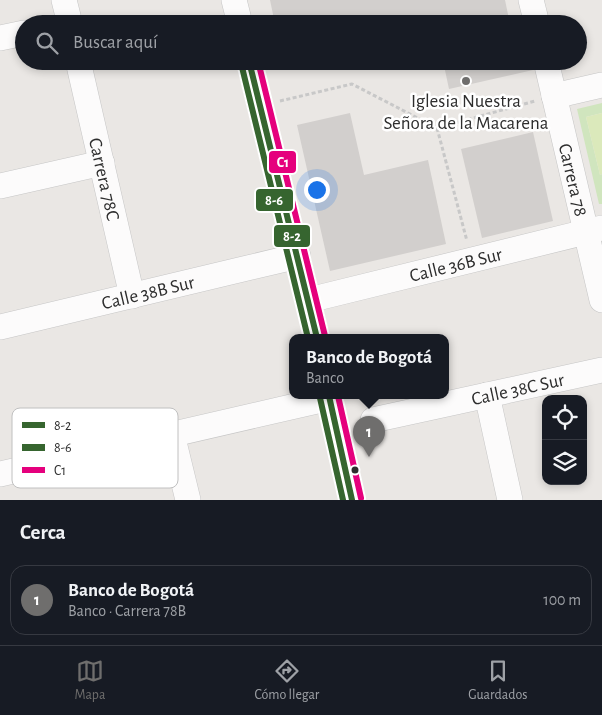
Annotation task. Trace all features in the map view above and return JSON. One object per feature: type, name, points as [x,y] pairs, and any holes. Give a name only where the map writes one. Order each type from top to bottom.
[{"type":"street","points":[[234,0],[238,15]]},
{"type":"street","points":[[531,0],[535,15]]},
{"type":"street","points":[[0,38],[15,35]]},
{"type":"street","name":"Carrera 78C","points":[[80,70],[132,296]]},
{"type":"street","points":[[252,70],[316,334]]},
{"type":"street","name":"Carrera 78","points":[[548,70],[594,230],[602,300]]},
{"type":"street","points":[[554,96],[602,85]]},
{"type":"street","points":[[0,186],[102,163]]},
{"type":"street","name":"Calle 36B Sur","points":[[309,300],[594,230]]},
{"type":"street","name":"Calle 38B Sur","points":[[0,327],[298,256]]},
{"type":"street","name":"Calle 38C Sur","points":[[373,420],[602,370]]},
{"type":"street","points":[[487,395],[510,500]]},
{"type":"street","points":[[178,433],[321,399]]},
{"type":"street","points":[[330,399],[352,500]]},
{"type":"street","points":[[178,459],[188,500]]},
{"type":"path","points":[[274,102],[352,84],[437,128],[554,96]]},
{"type":"path","points":[[437,128],[472,260]]},
{"type":"green space","points":[[602,103],[602,113],[586,117],[600,175],[602,174],[602,204],[599,204],[577,109]]},
{"type":"green space","points":[[602,113],[602,174],[600,175],[586,117]]},
{"type":"building","points":[[270,0],[505,0],[508,15],[273,15]]},
{"type":"building","points":[[445,70],[533,70],[449,89]]},
{"type":"building","points":[[350,113],[364,175],[428,160],[446,244],[330,271],[297,125]]},
{"type":"building","points":[[533,132],[553,221],[482,238],[461,149]]},
{"type":"transit line","name":"8-6","points":[[243,70],[307,334]]},
{"type":"transit line","name":"8-2","points":[[251,70],[316,334]]},
{"type":"transit line","name":"C1","points":[[260,70],[325,334]]},
{"type":"transit line","name":"8-6","points":[[320,399],[343,500]]},
{"type":"transit line","name":"8-2","points":[[330,399],[352,500]]},
{"type":"transit line","name":"C1","points":[[339,399],[361,498]]},
{"type":"place","name":"Iglesia Nuestra Señora de la Macarena","points":[[466,81]]},
{"type":"place","name":"Banco de Bogotá","points":[[369,457]]}]
